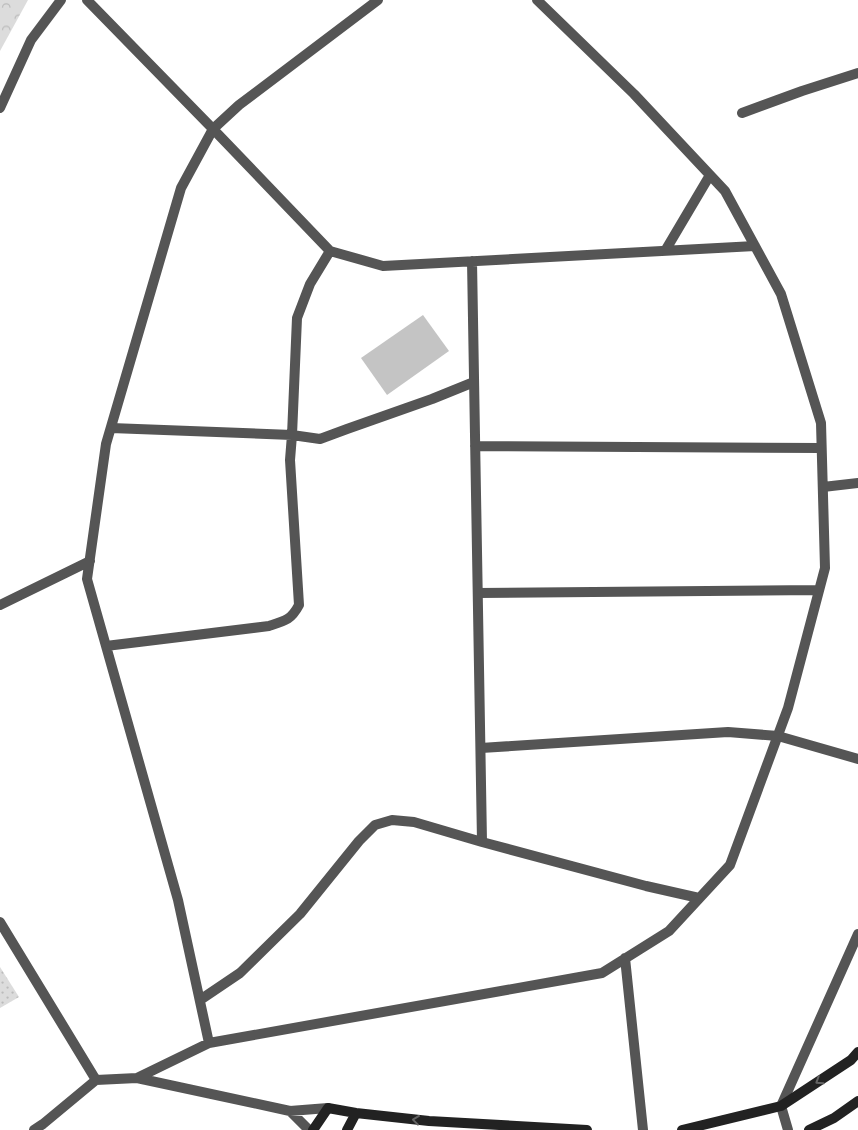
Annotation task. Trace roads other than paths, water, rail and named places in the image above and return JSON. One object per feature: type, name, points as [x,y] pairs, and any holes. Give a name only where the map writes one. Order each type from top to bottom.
[{"type":"main road","points":[[682,1130],[781,1106],[850,1060],[858,1052]]},
{"type":"main road","points":[[809,1130],[834,1118],[858,1101]]},
{"type":"main road","points":[[313,1130],[328,1108],[429,1121],[587,1130]]},
{"type":"main road","points":[[347,1130],[356,1113]]},
{"type":"street","points":[[0,108],[31,40],[60,0]]},
{"type":"street","points":[[87,0],[330,251],[383,266],[755,246]]},
{"type":"street","points":[[209,1044],[178,900],[87,579],[106,444],[181,188],[213,129],[239,105],[378,0]]},
{"type":"street","points":[[137,1078],[209,1044],[602,973],[669,931],[730,865],[778,736],[788,708],[825,568],[821,423],[781,294],[725,191],[634,94],[537,0]]},
{"type":"street","points":[[742,113],[858,73]]},
{"type":"street","points":[[665,251],[710,175]]},
{"type":"street","points":[[106,646],[269,626],[287,620],[300,605],[290,460],[297,318],[310,284],[330,251]]},
{"type":"street","points":[[472,261],[482,842]]},
{"type":"street","points":[[111,428],[292,435],[320,439],[474,382]]},
{"type":"street","points":[[475,446],[821,448]]},
{"type":"street","points":[[822,487],[858,483]]},
{"type":"street","points":[[0,605],[90,561]]},
{"type":"street","points":[[478,593],[819,590]]},
{"type":"street","points":[[481,748],[728,732],[778,736],[858,759]]},
{"type":"street","points":[[200,1000],[240,973],[293,921],[359,841],[375,825],[392,820],[414,822],[646,886],[700,898]]},
{"type":"street","points":[[0,922],[96,1080]]},
{"type":"street","points":[[788,1130],[781,1106],[858,934]]},
{"type":"street","points":[[625,958],[643,1130]]},
{"type":"street","points":[[34,1130],[96,1080],[137,1078],[290,1111],[328,1108]]},
{"type":"street","points":[[290,1111],[309,1130]]}]
